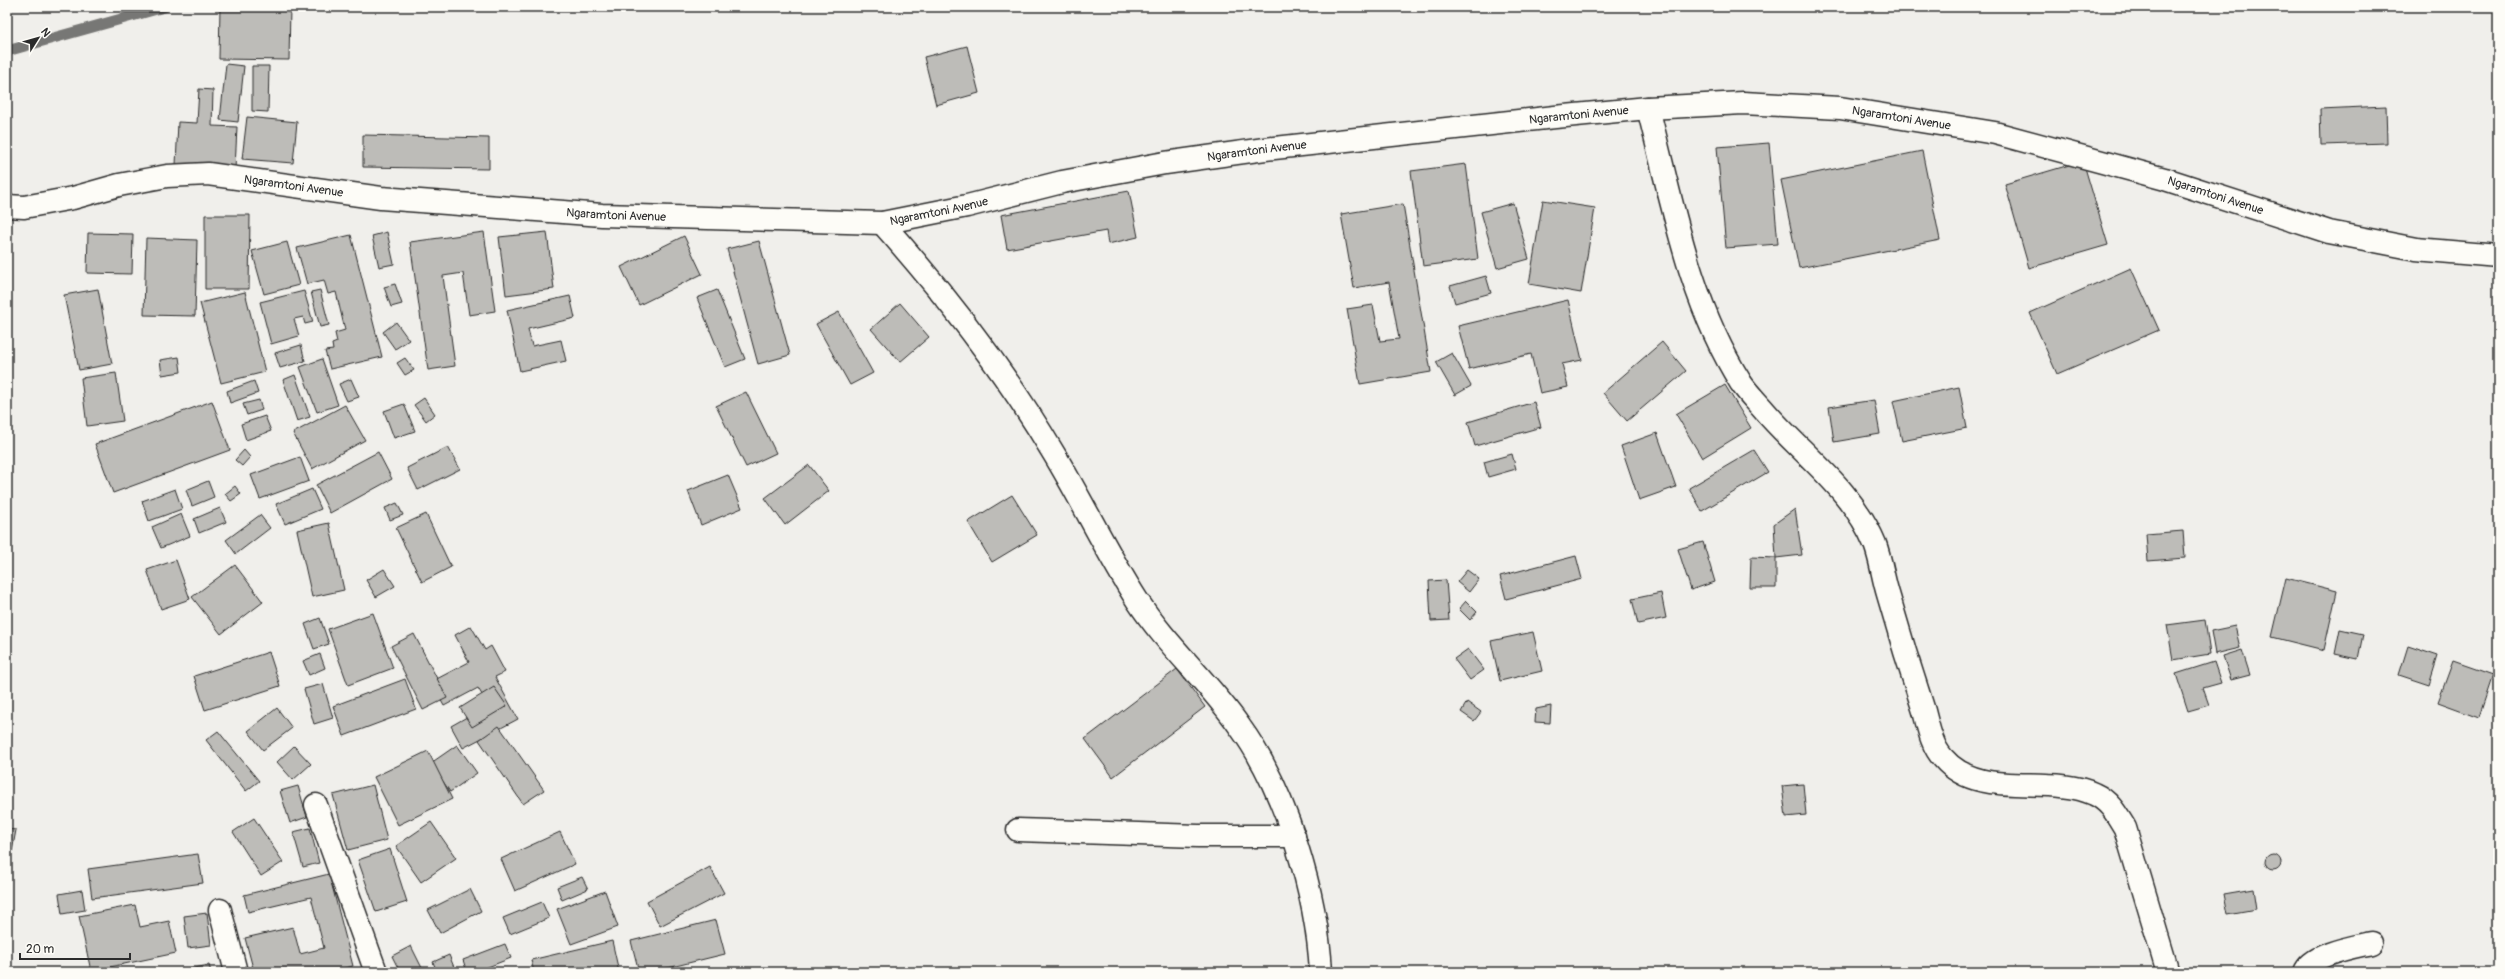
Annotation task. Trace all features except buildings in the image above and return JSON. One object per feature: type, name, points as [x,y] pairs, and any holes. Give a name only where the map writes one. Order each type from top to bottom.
[{"type":"street","name":"Ngaramtoni Avenue","points":[[7,206],[24,207],[73,198],[119,185],[167,176],[208,174],[381,198],[602,215],[882,223],[966,206],[1062,182],[1165,163],[1423,130],[1648,108],[1743,103],[1840,108],[1996,133],[2165,179],[2329,232],[2416,249],[2498,256]]},
{"type":"street","points":[[1648,108],[1687,258],[1712,330],[1742,385],[1785,435],[1830,477],[1855,506],[1875,545],[1914,680],[1932,735],[1942,757],[1960,774],[1985,781],[2073,788],[2094,794],[2113,807],[2125,828],[2168,972]]},
{"type":"street","points":[[882,223],[933,280],[995,362],[1053,452],[1137,600],[1164,636],[1200,675],[1242,728],[1274,784],[1294,836],[1320,940],[1321,972]]},
{"type":"street","points":[[316,805],[376,972]]},
{"type":"street","points":[[1018,830],[1198,836],[1294,836]]},
{"type":"street","points":[[220,910],[236,972]]},
{"type":"street","points":[[2305,972],[2306,967],[2323,956],[2372,943]]},
{"type":"waterway","points":[[7,51],[164,7]]}]
